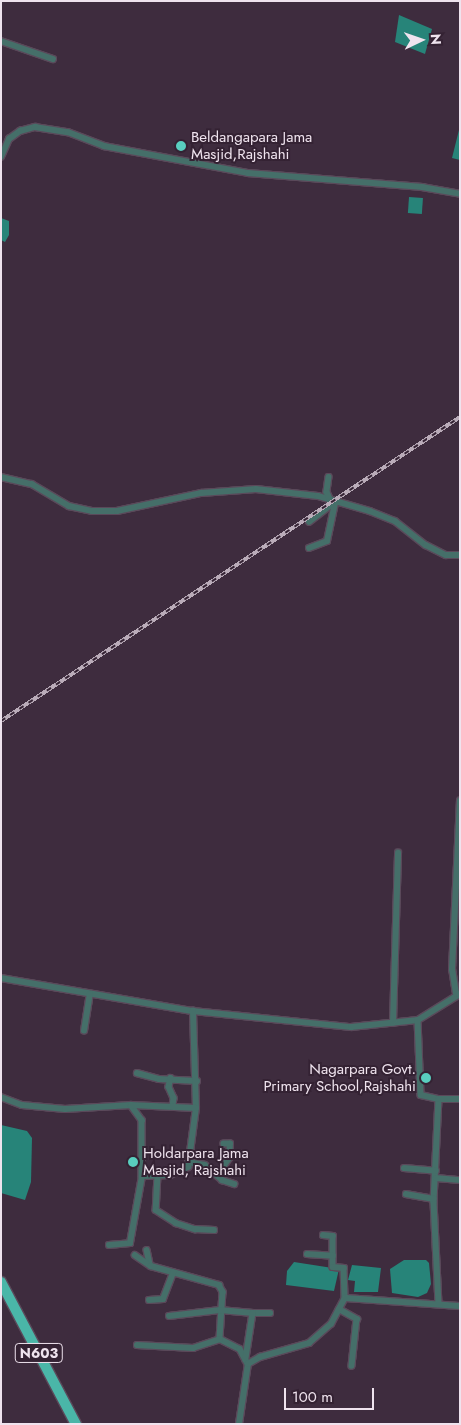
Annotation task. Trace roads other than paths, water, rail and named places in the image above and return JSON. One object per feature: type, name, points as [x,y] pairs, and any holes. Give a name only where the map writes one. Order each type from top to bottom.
[{"type":"highway","name":"N603","points":[[1,1282],[76,1424]]},
{"type":"street","points":[[1,41],[54,59]]},
{"type":"street","points":[[1,157],[9,139],[20,131],[35,127],[68,132],[104,146],[248,173],[422,187],[460,194]]},
{"type":"street","points":[[1,477],[32,484],[69,506],[92,511],[117,511],[200,493],[256,489],[333,502],[370,511],[394,521],[426,545],[446,554],[460,555]]},
{"type":"street","points":[[309,548],[327,541],[333,502],[327,492],[329,477]]},
{"type":"street","points":[[309,522],[333,502]]},
{"type":"street","points":[[1,978],[193,1012],[351,1027],[418,1020],[458,994],[452,970],[460,801]]},
{"type":"street","points":[[393,1023],[398,853]]},
{"type":"street","points":[[84,1031],[90,994]]},
{"type":"street","points":[[142,1176],[170,1175],[188,1167],[196,1108],[197,1081],[193,1012]]},
{"type":"street","points":[[418,1020],[421,1095],[439,1099],[460,1099]]},
{"type":"street","points":[[137,1073],[159,1079],[171,1078],[197,1081]]},
{"type":"street","points":[[171,1078],[169,1087],[174,1098],[173,1106]]},
{"type":"street","points":[[1,1097],[22,1105],[66,1109],[131,1105],[196,1108]]},
{"type":"street","points":[[439,1099],[434,1199],[439,1304]]},
{"type":"street","points":[[109,1244],[130,1243],[142,1176],[142,1120],[131,1105]]},
{"type":"street","points":[[218,1174],[229,1158],[230,1144],[224,1144]]},
{"type":"street","points":[[188,1162],[205,1165],[218,1174],[222,1180],[234,1184]]},
{"type":"street","points":[[404,1168],[436,1171]]},
{"type":"street","points":[[158,1175],[156,1210],[182,1225],[214,1230]]},
{"type":"street","points":[[436,1178],[460,1180]]},
{"type":"street","points":[[406,1194],[434,1199]]},
{"type":"street","points":[[247,1362],[309,1343],[331,1324],[340,1310],[346,1298],[344,1268],[332,1266],[333,1236],[323,1236]]},
{"type":"street","points":[[147,1250],[151,1266]]},
{"type":"street","points":[[307,1254],[333,1256]]},
{"type":"street","points":[[135,1256],[151,1266],[219,1285],[223,1292],[220,1310],[220,1340]]},
{"type":"street","points":[[149,1300],[163,1299],[173,1273]]},
{"type":"street","points":[[346,1298],[460,1306]]},
{"type":"street","points":[[168,1316],[220,1310],[270,1313]]},
{"type":"street","points":[[340,1310],[357,1319],[352,1366]]},
{"type":"street","points":[[239,1424],[253,1313]]},
{"type":"street","points":[[137,1344],[193,1348],[220,1340],[240,1349],[247,1362]]},
{"type":"railway","points":[[1,721],[460,417]]},
{"type":"place","name":"Beldangapara Jama Masjid,Rajshahi","points":[[181,146]]},
{"type":"place","name":"Nagarpara Govt. Primary School,Rajshahi","points":[[426,1078]]},
{"type":"place","name":"Holdarpara Jama Masjid, Rajshahi","points":[[133,1162]]}]
